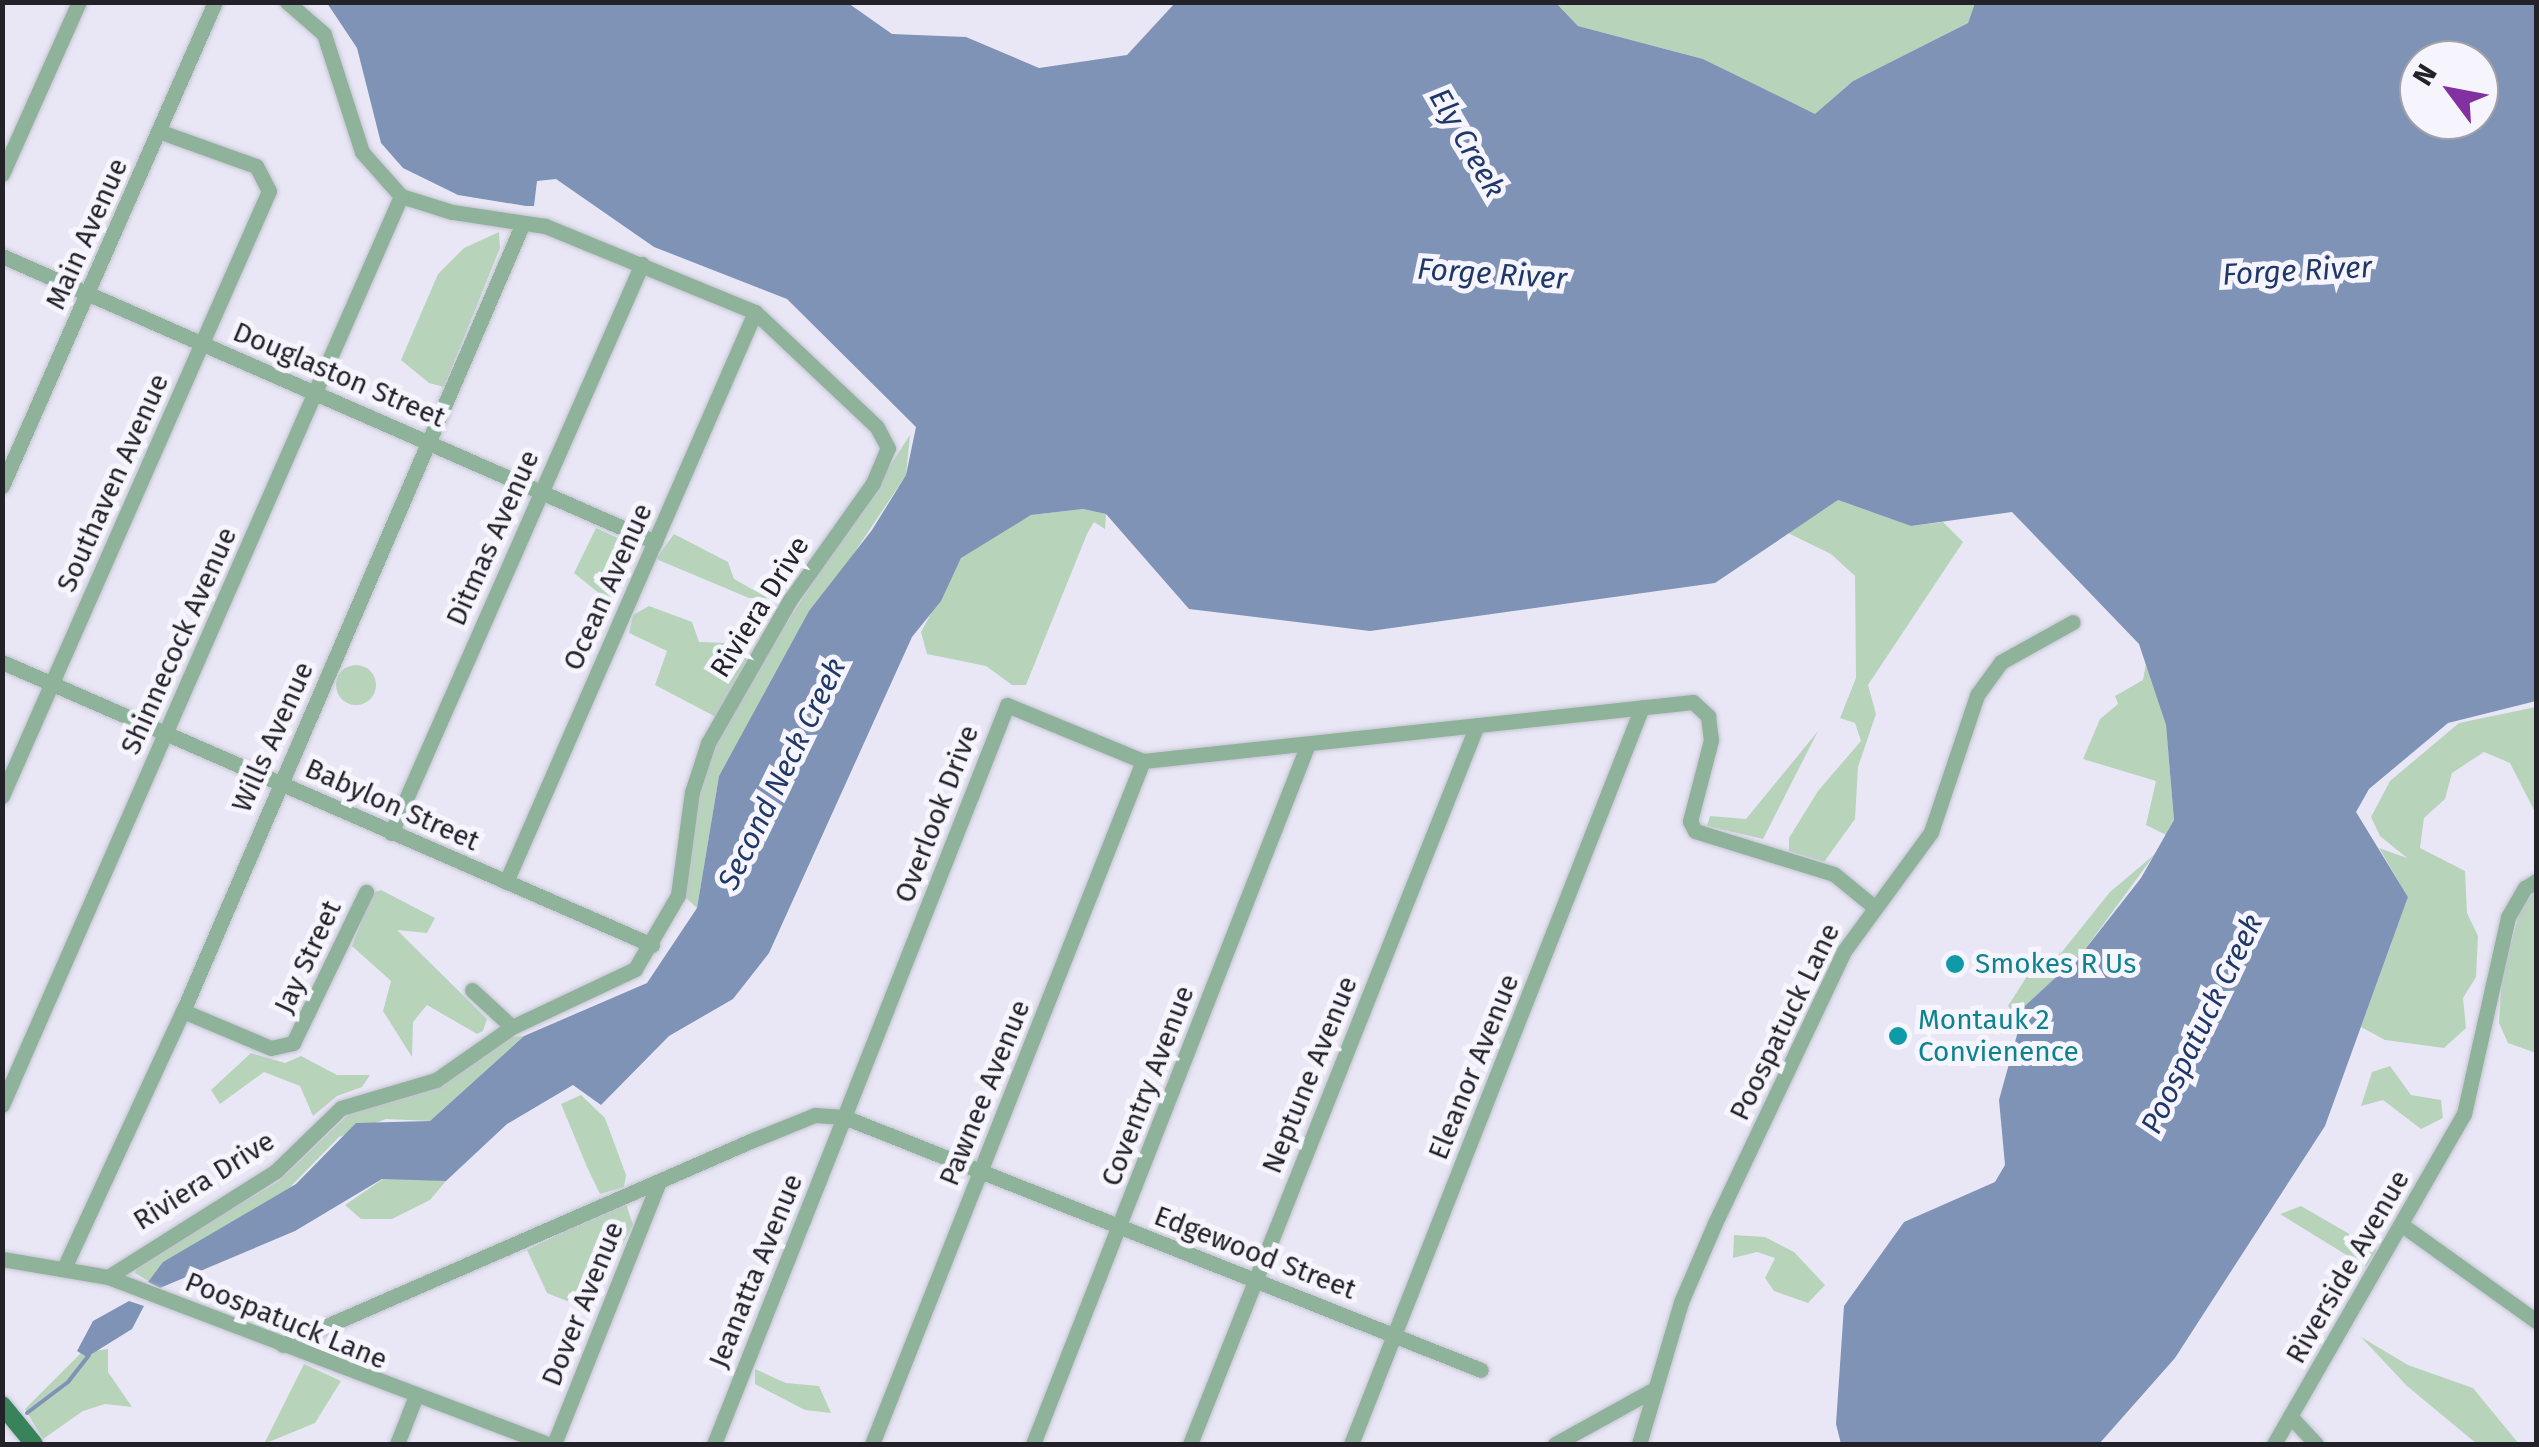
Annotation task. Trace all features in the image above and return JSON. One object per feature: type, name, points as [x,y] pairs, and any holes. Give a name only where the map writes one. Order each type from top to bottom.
[{"type":"main road","points":[[2,1405],[34,1444]]},
{"type":"street","points":[[2,174],[79,2]]},
{"type":"street","name":"Main Avenue","points":[[2,486],[216,2]]},
{"type":"street","points":[[287,2],[324,34],[362,152],[401,196]]},
{"type":"street","name":"Southaven Avenue","points":[[2,796],[269,190],[256,166],[161,132]]},
{"type":"street","name":"Riviera Drive","points":[[108,1276],[276,1171],[341,1108],[436,1080],[512,1027],[635,969],[678,895],[692,792],[708,743],[790,600],[873,483],[888,448],[877,427],[755,312],[642,264],[523,224],[401,196]]},
{"type":"street","name":"Shinnecock Avenue","points":[[2,1105],[401,196]]},
{"type":"street","name":"Wills Avenue","points":[[64,1268],[183,1011],[523,224]]},
{"type":"street","name":"Douglaston Street","points":[[2,256],[655,542]]},
{"type":"street","name":"Ditmas Avenue","points":[[391,833],[642,264]]},
{"type":"street","name":"Ocean Avenue","points":[[506,882],[755,312]]},
{"type":"street","name":"Poospatuck Lane","points":[[1640,1444],[1653,1390],[1715,1223],[1844,951],[1873,906],[1931,832],[1977,695],[2001,662],[2073,622]]},
{"type":"street","name":"Babylon Street","points":[[2,662],[652,945]]},
{"type":"street","name":"Overlook Drive","points":[[844,1117],[1006,706],[1144,761],[1692,702],[1708,716],[1712,740],[1690,821],[1694,831],[1834,874],[1873,906]]},
{"type":"street","name":"Eleanor Avenue","points":[[1350,1444],[1642,707]]},
{"type":"street","name":"Neptune Avenue","points":[[1190,1444],[1478,725]]},
{"type":"street","name":"Coventry Avenue","points":[[1033,1444],[1308,744]]},
{"type":"street","name":"Pawnee Avenue","points":[[872,1444],[1144,761]]},
{"type":"street","name":"Riverside Avenue","points":[[2274,1444],[2464,1114],[2508,917],[2524,888],[2536,881]]},
{"type":"street","name":"Jay Street","points":[[183,1011],[272,1048],[293,1042],[366,892]]},
{"type":"street","points":[[472,990],[512,1027]]},
{"type":"street","points":[[283,1345],[815,1115],[844,1117]]},
{"type":"street","name":"Edgewood Street","points":[[844,1117],[1480,1370]]},
{"type":"street","name":"Jeanatta Avenue","points":[[714,1444],[844,1117]]},
{"type":"street","name":"Dover Avenue","points":[[551,1444],[659,1182]]},
{"type":"street","points":[[2402,1225],[2536,1321]]},
{"type":"street","name":"Poospatuck Lane","points":[[2,1259],[108,1276],[416,1398],[551,1444]]},
{"type":"street","points":[[1555,1444],[1653,1390]]},
{"type":"street","points":[[397,1444],[416,1398]]},
{"type":"street","points":[[2290,1416],[2316,1444]]},
{"type":"green space","points":[[1556,3],[1975,3],[1968,23],[1853,81],[1815,115],[1703,59],[1578,26]]},
{"type":"green space","points":[[499,232],[500,248],[444,387],[429,383],[401,360],[438,274],[464,248]]},
{"type":"green space","points":[[910,435],[906,475],[789,651],[719,776],[697,908],[686,898],[698,792],[713,748],[768,651]]},
{"type":"green space","points":[[1838,500],[1911,526],[1943,522],[1963,542],[1868,685],[1876,714],[1858,767],[1855,819],[1824,862],[1789,851],[1789,838],[1818,791],[1861,741],[1855,723],[1840,718],[1856,678],[1855,576],[1831,554],[1788,533]]},
{"type":"green space","points":[[1083,509],[1106,514],[1105,529],[1094,522],[1087,534],[1026,685],[1012,685],[986,666],[927,654],[921,632],[961,558],[978,542],[1031,515]]},
{"type":"green space","points":[[596,528],[635,546],[610,602],[574,573]]},
{"type":"green space","points":[[674,534],[728,562],[734,579],[768,598],[749,598],[656,559]]},
{"type":"green space","points":[[649,606],[692,622],[699,642],[729,643],[750,656],[716,717],[655,685],[667,651],[629,633],[633,615]]},
{"type":"green space","points":[[2146,664],[2166,725],[2174,820],[2166,835],[2146,825],[2156,781],[2083,759],[2100,719],[2118,704],[2115,696],[2143,680]]},
{"type":"green space","points":[[356,665],[370,671],[376,685],[370,699],[356,705],[342,699],[336,685],[342,671]]},
{"type":"green space","points":[[2536,707],[2536,814],[2510,763],[2484,752],[2452,773],[2445,799],[2424,818],[2420,848],[2465,871],[2467,913],[2478,936],[2476,977],[2463,998],[2466,1028],[2444,1048],[2385,1040],[2361,1027],[2408,897],[2379,848],[2407,858],[2380,836],[2371,817],[2390,781],[2459,723]]},
{"type":"green space","points":[[1818,731],[1763,839],[1707,826],[1710,816],[1746,819]]},
{"type":"green space","points":[[2155,854],[2083,952],[2026,1006],[2021,1022],[2008,1006],[2036,962],[2061,953],[2110,892]]},
{"type":"green space","points":[[381,890],[435,918],[427,933],[397,930],[487,1019],[483,1031],[477,1034],[427,1005],[413,1022],[412,1057],[383,1011],[391,981],[352,946],[372,893]]},
{"type":"green space","points":[[2536,890],[2536,1053],[2508,1043],[2499,1023],[2502,976],[2521,907]]},
{"type":"green space","points":[[524,1036],[430,1121],[386,1119],[339,1137],[219,1260],[160,1288],[135,1273],[137,1265],[279,1181],[350,1113],[437,1087],[512,1037]]},
{"type":"green space","points":[[251,1053],[285,1063],[301,1056],[337,1075],[370,1075],[362,1087],[337,1096],[313,1116],[300,1086],[264,1072],[220,1104],[211,1090]]},
{"type":"green space","points":[[2390,1066],[2411,1095],[2441,1100],[2443,1118],[2421,1129],[2383,1100],[2361,1106],[2372,1072]]},
{"type":"green space","points":[[581,1095],[605,1118],[626,1175],[624,1187],[600,1194],[587,1167],[561,1104]]},
{"type":"green space","points":[[383,1179],[446,1181],[430,1200],[392,1219],[361,1219],[345,1205]]},
{"type":"green space","points":[[625,1201],[633,1225],[592,1301],[579,1306],[547,1293],[527,1250]]},
{"type":"green space","points":[[2301,1206],[2377,1250],[2366,1267],[2280,1214]]},
{"type":"green space","points":[[1734,1235],[1765,1237],[1794,1252],[1825,1285],[1808,1303],[1774,1291],[1765,1278],[1775,1258],[1757,1252],[1733,1258]]},
{"type":"green space","points":[[2361,1337],[2408,1365],[2473,1388],[2519,1444],[2477,1444],[2407,1386]]},
{"type":"green space","points":[[108,1349],[108,1372],[132,1407],[105,1404],[83,1411],[43,1439],[25,1409],[81,1353]]},
{"type":"green space","points":[[304,1364],[341,1381],[315,1423],[264,1444]]},
{"type":"green space","points":[[755,1369],[786,1383],[819,1386],[831,1413],[805,1410],[755,1384]]},
{"type":"water","points":[[327,3],[848,3],[892,34],[966,37],[1039,68],[1127,55],[1175,3],[1556,3],[1578,26],[1703,59],[1815,114],[1853,81],[1968,23],[1975,3],[2536,3],[2536,701],[2448,723],[2369,789],[2356,812],[2408,897],[2325,1126],[2175,1358],[2099,1444],[1841,1444],[1836,1424],[1844,1306],[1904,1222],[1995,1182],[2005,1165],[1999,1100],[2025,1006],[2083,952],[2141,878],[2174,820],[2166,725],[2139,644],[2012,512],[1911,526],[1838,500],[1715,583],[1370,631],[1189,609],[1106,514],[1083,509],[1031,515],[961,558],[941,601],[912,637],[769,953],[733,999],[669,1036],[601,1105],[573,1085],[507,1124],[446,1181],[382,1179],[295,1231],[160,1288],[148,1282],[163,1262],[296,1184],[356,1123],[430,1121],[524,1036],[647,983],[697,908],[719,776],[809,611],[872,530],[906,475],[916,427],[787,299],[654,247],[556,179],[537,181],[534,206],[458,195],[403,168],[381,143],[357,48]]},
{"type":"water","points":[[129,1301],[144,1306],[132,1329],[87,1357],[77,1351],[93,1321]]},
{"type":"waterway","name":"Second Neck Creek","points":[[27,1413],[68,1382],[89,1355]]},
{"type":"place","name":"Smokes R Us","points":[[1955,964]]},
{"type":"place","name":"Montauk 2 Convienence","points":[[1898,1036]]},
{"type":"water label","name":"Ely Creek","points":[[1467,143]]},
{"type":"water label","name":"Forge River","points":[[2297,271]]},
{"type":"water label","name":"Forge River","points":[[1492,274]]},
{"type":"water label","name":"Poospatuck Creek","points":[[2202,1024]]}]
